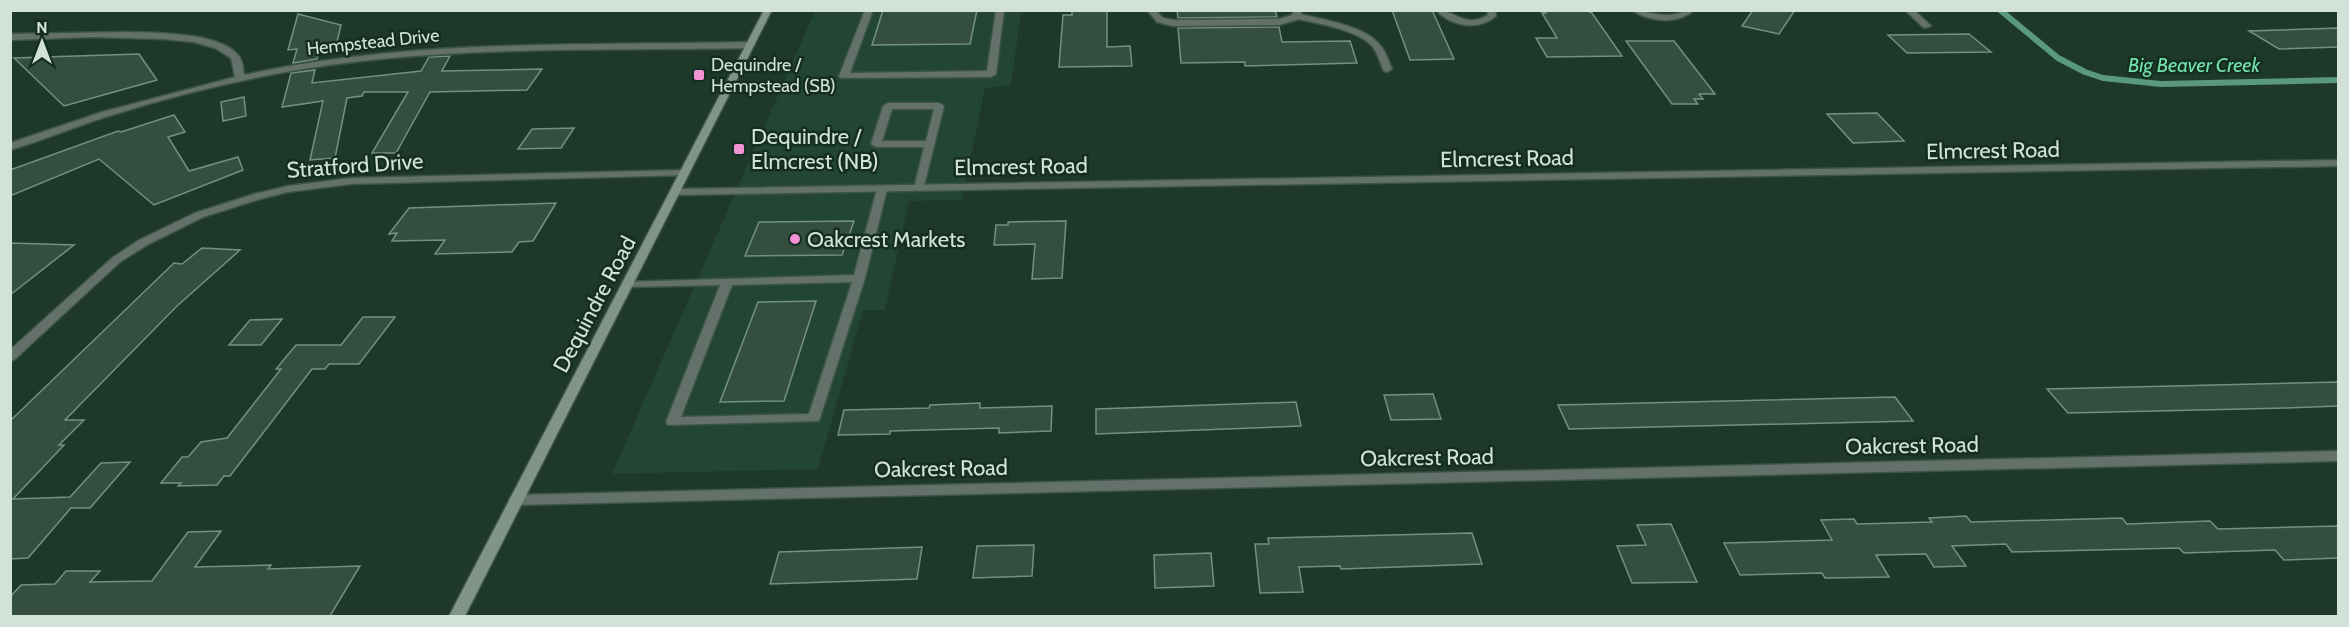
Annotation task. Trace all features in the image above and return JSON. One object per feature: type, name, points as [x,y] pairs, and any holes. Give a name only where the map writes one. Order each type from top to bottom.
[{"type":"main road","name":"Dequindre Road","points":[[457,616],[768,10]]},
{"type":"street","points":[[869,10],[844,76],[991,74],[1000,10]]},
{"type":"street","points":[[1151,10],[1153,16],[1160,21],[1173,23],[1279,22],[1297,13],[1371,40],[1380,51],[1387,69]]},
{"type":"street","points":[[1440,10],[1453,20],[1474,22],[1489,19],[1492,16],[1491,10]]},
{"type":"street","points":[[1636,10],[1648,15],[1667,17],[1683,16],[1690,10]]},
{"type":"street","points":[[1909,10],[1927,26]]},
{"type":"street","points":[[10,38],[137,35],[186,38],[217,45],[227,51],[237,62],[240,78]]},
{"type":"street","name":"Hempstead Drive","points":[[10,147],[141,103],[240,78],[348,59],[444,51],[751,45]]},
{"type":"street","points":[[919,188],[939,106],[888,106],[876,144],[929,144]]},
{"type":"street","name":"Elmcrest Road","points":[[676,192],[2338,163]]},
{"type":"street","name":"Stratford Drive","points":[[10,357],[100,274],[133,248],[196,215],[256,195],[297,187],[351,181],[684,173]]},
{"type":"street","points":[[727,282],[673,422],[814,418],[859,278],[882,189]]},
{"type":"street","points":[[628,284],[859,278]]},
{"type":"street","name":"Oakcrest Road","points":[[516,500],[2338,456]]},
{"type":"shaded area","points":[[815,11],[1021,11],[1011,85],[985,88],[962,200],[909,201],[885,310],[863,310],[818,469],[612,474]]},
{"type":"building","points":[[883,10],[977,10],[970,44],[872,45]]},
{"type":"building","points":[[1072,10],[1107,10],[1107,47],[1130,46],[1132,66],[1059,67],[1063,15],[1072,15]]},
{"type":"building","points":[[1177,10],[1275,10],[1277,17],[1178,18]]},
{"type":"building","points":[[1392,10],[1432,10],[1454,59],[1410,60]]},
{"type":"building","points":[[1544,10],[1585,10],[1592,13],[1622,56],[1547,57],[1536,38],[1557,38],[1542,13],[1546,13]]},
{"type":"building","points":[[1753,10],[1795,10],[1779,34],[1742,26]]},
{"type":"building","points":[[298,14],[341,25],[337,42],[321,44],[317,59],[293,63],[297,49],[288,50]]},
{"type":"building","points":[[1279,27],[1282,42],[1350,41],[1357,63],[1245,66],[1245,62],[1181,63],[1178,28]]},
{"type":"building","points":[[2338,28],[2338,47],[2279,49],[2249,31]]},
{"type":"building","points":[[1969,34],[1991,52],[1907,53],[1888,35]]},
{"type":"building","points":[[1626,41],[1674,41],[1715,94],[1699,94],[1703,99],[1694,99],[1698,104],[1672,104]]},
{"type":"building","points":[[139,54],[157,80],[64,106],[14,58]]},
{"type":"building","points":[[450,56],[442,71],[542,69],[527,90],[430,92],[396,153],[372,153],[408,92],[364,92],[362,96],[347,98],[335,158],[310,160],[323,101],[282,107],[291,73],[315,70],[312,83],[421,71],[429,57]]},
{"type":"building","points":[[244,97],[246,116],[223,121],[221,102]]},
{"type":"building","points":[[1877,113],[1904,141],[1853,143],[1827,114]]},
{"type":"building","points":[[174,115],[185,132],[168,137],[189,171],[238,157],[243,170],[154,205],[99,159],[10,196],[10,170],[118,131]]},
{"type":"building","points":[[574,128],[561,148],[518,149],[532,129]]},
{"type":"building","points":[[556,203],[533,241],[519,242],[512,252],[435,254],[445,240],[392,241],[397,233],[389,234],[409,208]]},
{"type":"building","points":[[854,221],[842,255],[745,256],[759,222]]},
{"type":"building","points":[[1066,221],[1062,278],[1032,279],[1035,244],[994,245],[996,225],[1008,225],[1008,222]]},
{"type":"building","points":[[10,243],[74,245],[10,295]]},
{"type":"building","points":[[202,248],[240,250],[177,306],[65,420],[84,420],[59,445],[64,445],[13,499],[70,497],[101,463],[130,462],[90,508],[71,508],[28,558],[10,559],[10,421],[174,263],[182,264]]},
{"type":"building","points":[[816,301],[784,401],[720,402],[758,302]]},
{"type":"building","points":[[363,317],[395,317],[359,364],[329,364],[325,369],[312,369],[230,476],[224,476],[217,485],[178,486],[181,483],[161,483],[182,457],[188,457],[201,442],[227,438],[281,369],[276,369],[296,345],[341,345]]},
{"type":"building","points":[[282,319],[261,345],[229,345],[250,320]]},
{"type":"building","points":[[2338,382],[2338,406],[2286,408],[2068,413],[2047,389]]},
{"type":"building","points":[[1433,394],[1441,419],[1391,420],[1384,395]]},
{"type":"building","points":[[1895,397],[1913,421],[1569,429],[1558,405]]},
{"type":"building","points":[[1296,402],[1301,426],[1096,434],[1096,409]]},
{"type":"building","points":[[980,403],[980,408],[1052,406],[1051,431],[999,433],[999,428],[838,435],[844,410],[929,408],[930,405]]},
{"type":"building","points":[[1966,516],[1971,522],[2122,518],[2127,524],[2210,521],[2218,529],[2338,526],[2338,558],[2284,560],[2275,550],[2184,553],[2179,548],[2012,552],[2006,544],[1952,546],[1966,566],[1934,567],[1926,554],[1876,555],[1889,577],[1825,578],[1822,573],[1740,575],[1724,543],[1832,540],[1821,520],[1854,519],[1857,524],[1932,522],[1929,518]]},
{"type":"building","points":[[1671,524],[1697,582],[1632,583],[1617,546],[1646,545],[1637,525]]},
{"type":"building","points":[[221,531],[195,567],[271,565],[268,569],[360,566],[330,616],[10,616],[10,597],[21,585],[55,584],[66,571],[100,571],[90,582],[152,581],[188,532]]},
{"type":"building","points":[[1472,533],[1482,564],[1341,569],[1340,566],[1299,567],[1303,592],[1260,593],[1255,544],[1269,544],[1268,538]]},
{"type":"building","points":[[1034,545],[1032,576],[973,578],[977,546]]},
{"type":"building","points":[[922,547],[917,579],[770,584],[779,552]]},
{"type":"building","points":[[1211,553],[1214,586],[1155,588],[1154,555]]},
{"type":"waterway","name":"Big Beaver Creek","points":[[2000,10],[2058,58],[2085,72],[2103,78],[2161,84],[2338,80]]},
{"type":"place","name":"Dequindre / Hempstead (SB)","points":[[699,75]]},
{"type":"place","name":"Dequindre / Elmcrest (NB)","points":[[739,149]]},
{"type":"place","name":"Oakcrest Markets","points":[[795,239]]}]
